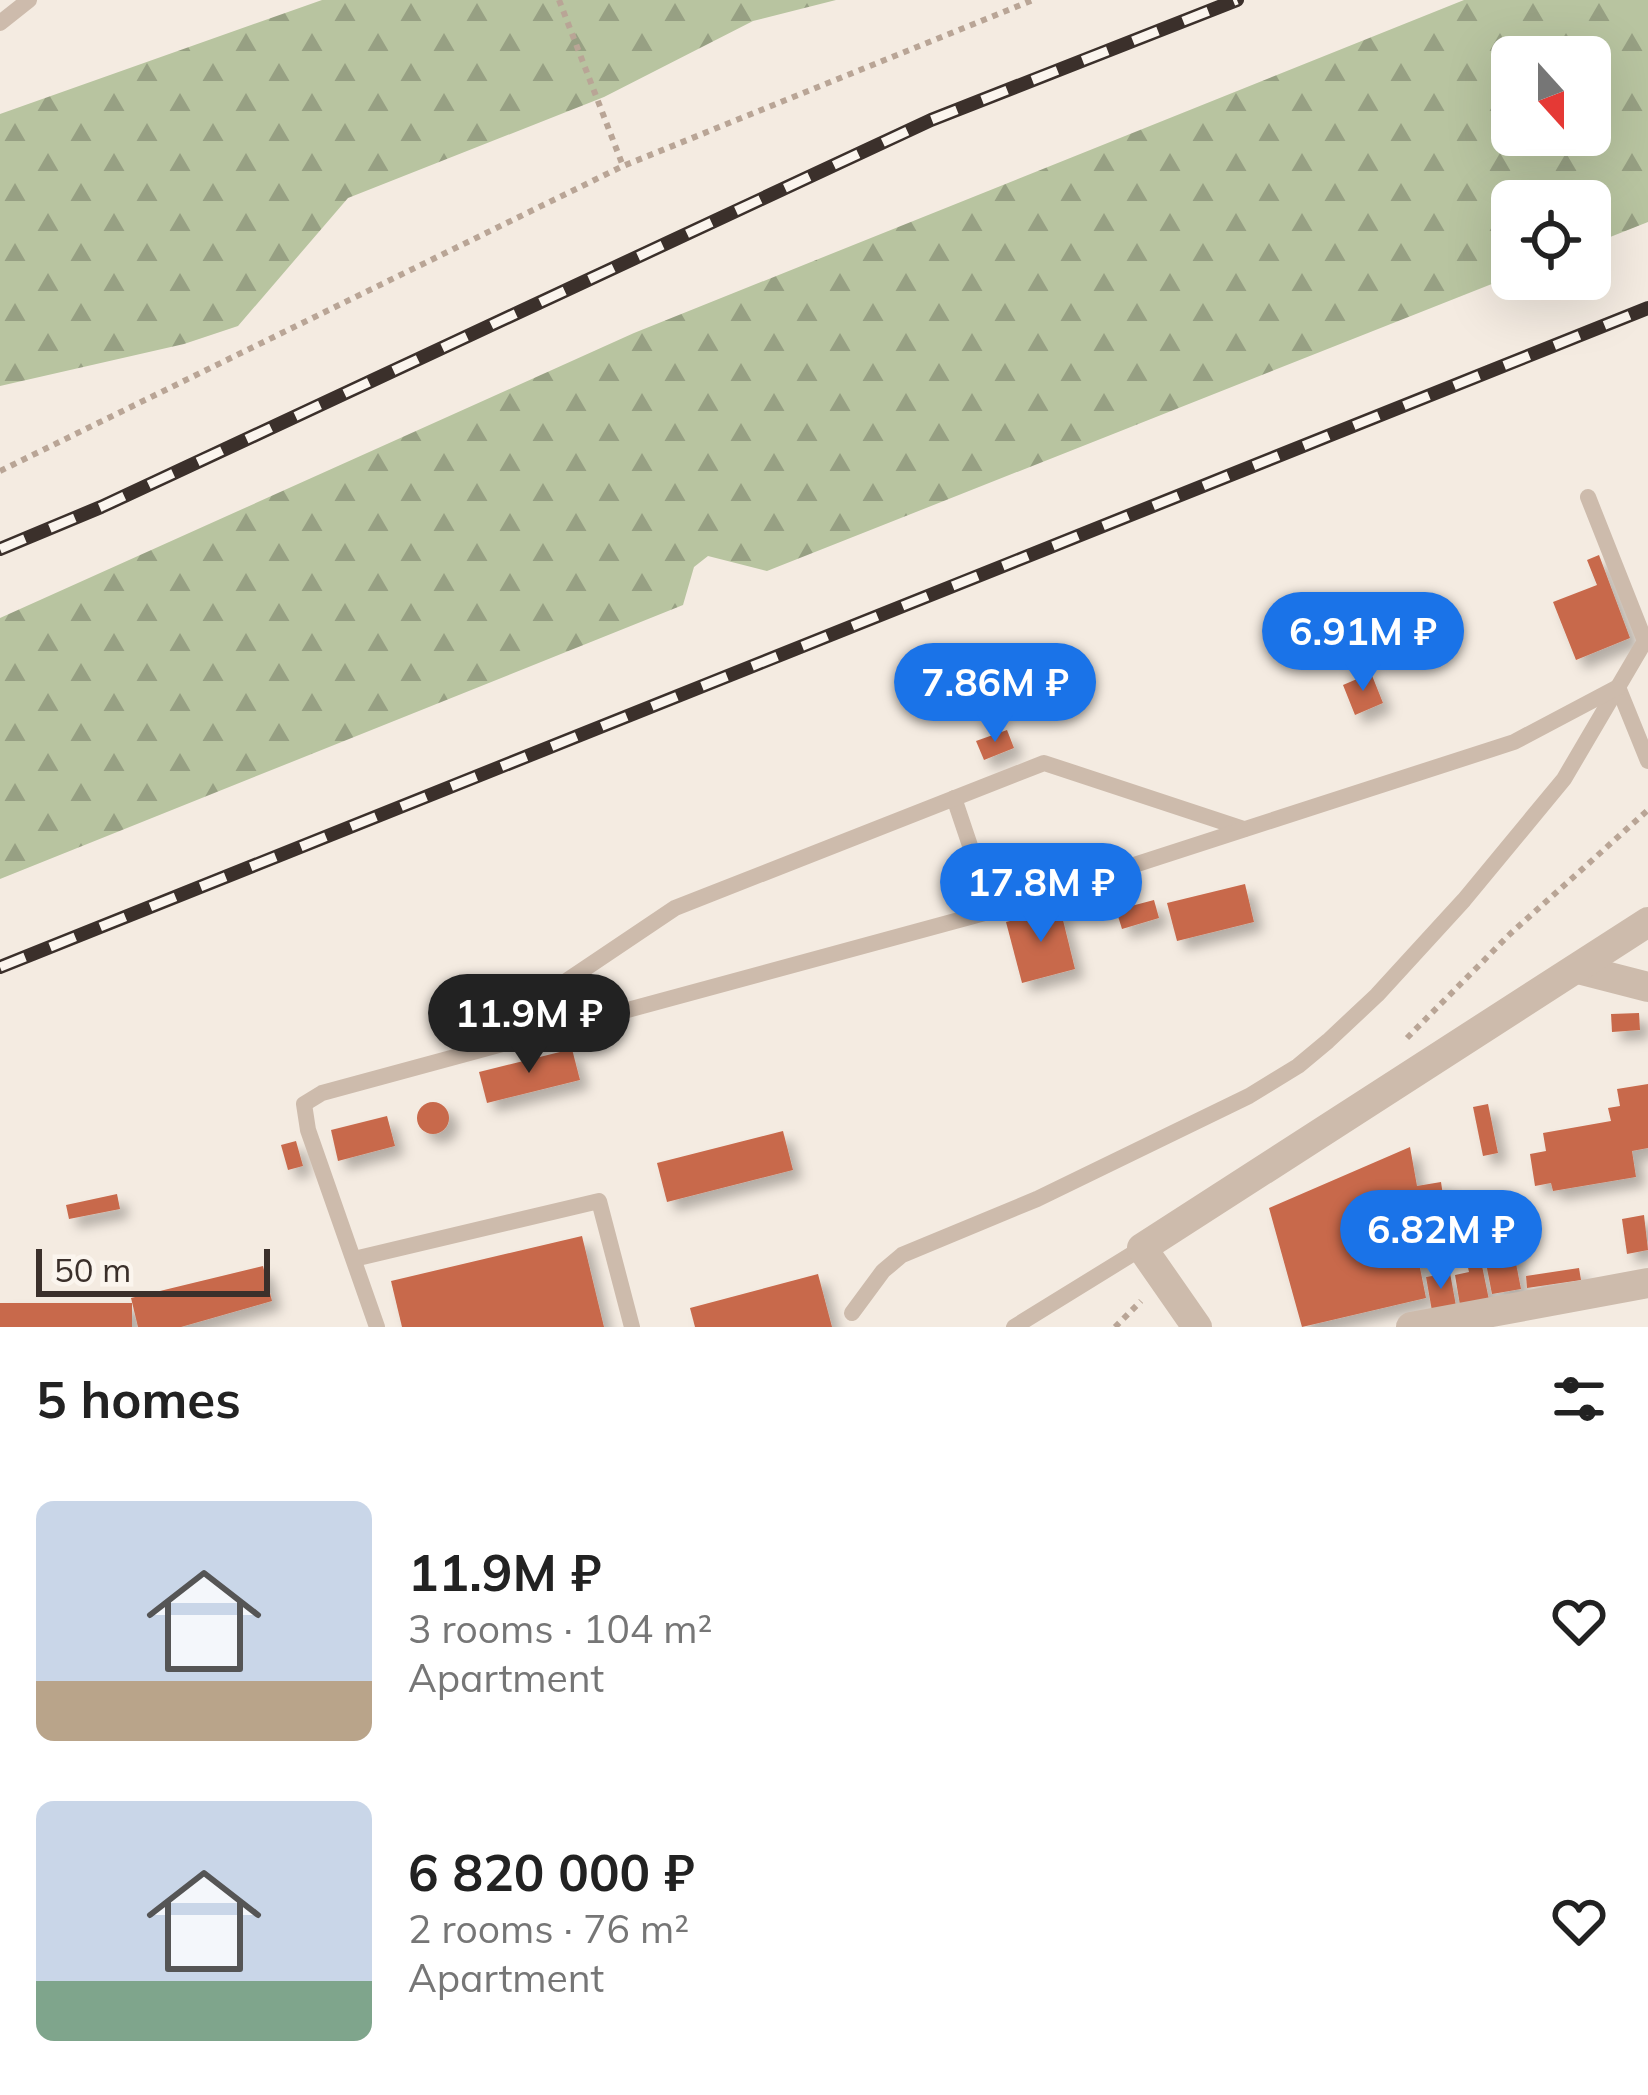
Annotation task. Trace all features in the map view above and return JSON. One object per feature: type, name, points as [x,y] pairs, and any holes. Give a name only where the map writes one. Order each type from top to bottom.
[{"type":"street","points":[[1197,1327],[1142,1248],[1648,922]]},
{"type":"street","points":[[1577,969],[1648,987]]},
{"type":"street","points":[[1411,1327],[1648,1283]]},
{"type":"lane","points":[[0,23],[28,0]]},
{"type":"lane","points":[[852,1312],[883,1271],[902,1255],[1037,1199],[1249,1096],[1298,1066],[1377,995],[1464,900],[1564,779],[1645,641],[1588,497]]},
{"type":"lane","points":[[1618,687],[1648,760]]},
{"type":"lane","points":[[377,1327],[308,1130],[304,1104],[322,1093],[992,911],[1514,742],[1618,687]]},
{"type":"lane","points":[[540,1034],[542,1011],[562,984],[675,908],[1044,763],[1245,830]]},
{"type":"lane","points":[[954,798],[992,911]]},
{"type":"lane","points":[[354,1259],[598,1201],[632,1327]]},
{"type":"lane","points":[[1014,1327],[1142,1248]]},
{"type":"path","points":[[559,0],[623,166]]},
{"type":"path","points":[[0,471],[623,166],[1034,0]]},
{"type":"green space","points":[[322,0],[836,0],[753,21],[604,97],[348,198],[238,326],[184,344],[0,386],[0,114]]},
{"type":"green space","points":[[1464,0],[1648,0],[1648,222],[1611,237],[1611,180],[1491,180],[1491,284],[767,571],[708,556],[694,567],[683,605],[0,879],[0,618],[634,333]]},
{"type":"building","points":[[1599,555],[1630,638],[1576,660],[1553,602],[1597,585],[1587,560]]},
{"type":"building","points":[[1371,673],[1383,703],[1355,715],[1343,685]]},
{"type":"building","points":[[1007,730],[1014,748],[984,760],[976,741]]},
{"type":"building","points":[[1245,884],[1254,922],[1177,941],[1167,903]]},
{"type":"building","points":[[1154,900],[1159,918],[1122,929],[1116,910]]},
{"type":"building","points":[[1060,908],[1075,969],[1022,983],[1006,922]]},
{"type":"building","points":[[1639,1013],[1640,1030],[1612,1032],[1611,1014]]},
{"type":"building","points":[[572,1049],[580,1080],[487,1103],[479,1072]]},
{"type":"building","points":[[1648,1084],[1648,1148],[1632,1151],[1636,1177],[1553,1191],[1551,1183],[1535,1186],[1530,1154],[1546,1151],[1543,1133],[1611,1121],[1608,1108],[1620,1106],[1617,1089]]},
{"type":"building","points":[[433,1102],[445,1106],[449,1118],[445,1130],[433,1134],[421,1130],[417,1118],[421,1106]]},
{"type":"building","points":[[1488,1104],[1498,1153],[1483,1156],[1473,1107]]},
{"type":"building","points":[[387,1116],[395,1146],[338,1161],[331,1130]]},
{"type":"building","points":[[783,1131],[793,1170],[667,1202],[657,1163]]},
{"type":"building","points":[[296,1141],[303,1166],[288,1170],[281,1145]]},
{"type":"building","points":[[1410,1147],[1417,1186],[1441,1182],[1447,1221],[1434,1223],[1439,1253],[1418,1258],[1426,1298],[1302,1327],[1269,1208]]},
{"type":"building","points":[[117,1194],[120,1209],[69,1219],[66,1205]]},
{"type":"building","points":[[1644,1215],[1648,1250],[1627,1254],[1622,1219]]},
{"type":"building","points":[[1504,1217],[1507,1233],[1481,1239],[1477,1223]]},
{"type":"building","points":[[582,1236],[604,1327],[402,1327],[391,1281]]},
{"type":"building","points":[[1512,1243],[1521,1289],[1492,1294],[1483,1248]]},
{"type":"building","points":[[1480,1256],[1489,1300],[1460,1305],[1455,1275],[1469,1272],[1466,1259]]},
{"type":"building","points":[[263,1266],[272,1301],[181,1327],[138,1327],[131,1298]]},
{"type":"building","points":[[1579,1268],[1581,1280],[1527,1288],[1526,1276]]},
{"type":"building","points":[[1450,1273],[1456,1306],[1432,1311],[1426,1277]]},
{"type":"building","points":[[818,1274],[832,1327],[695,1327],[690,1308]]},
{"type":"building","points":[[0,1303],[132,1303],[132,1327],[0,1327]]},
{"type":"railway","points":[[0,549],[101,507],[931,120],[1237,0]]},
{"type":"railway","points":[[0,967],[1648,308]]}]
